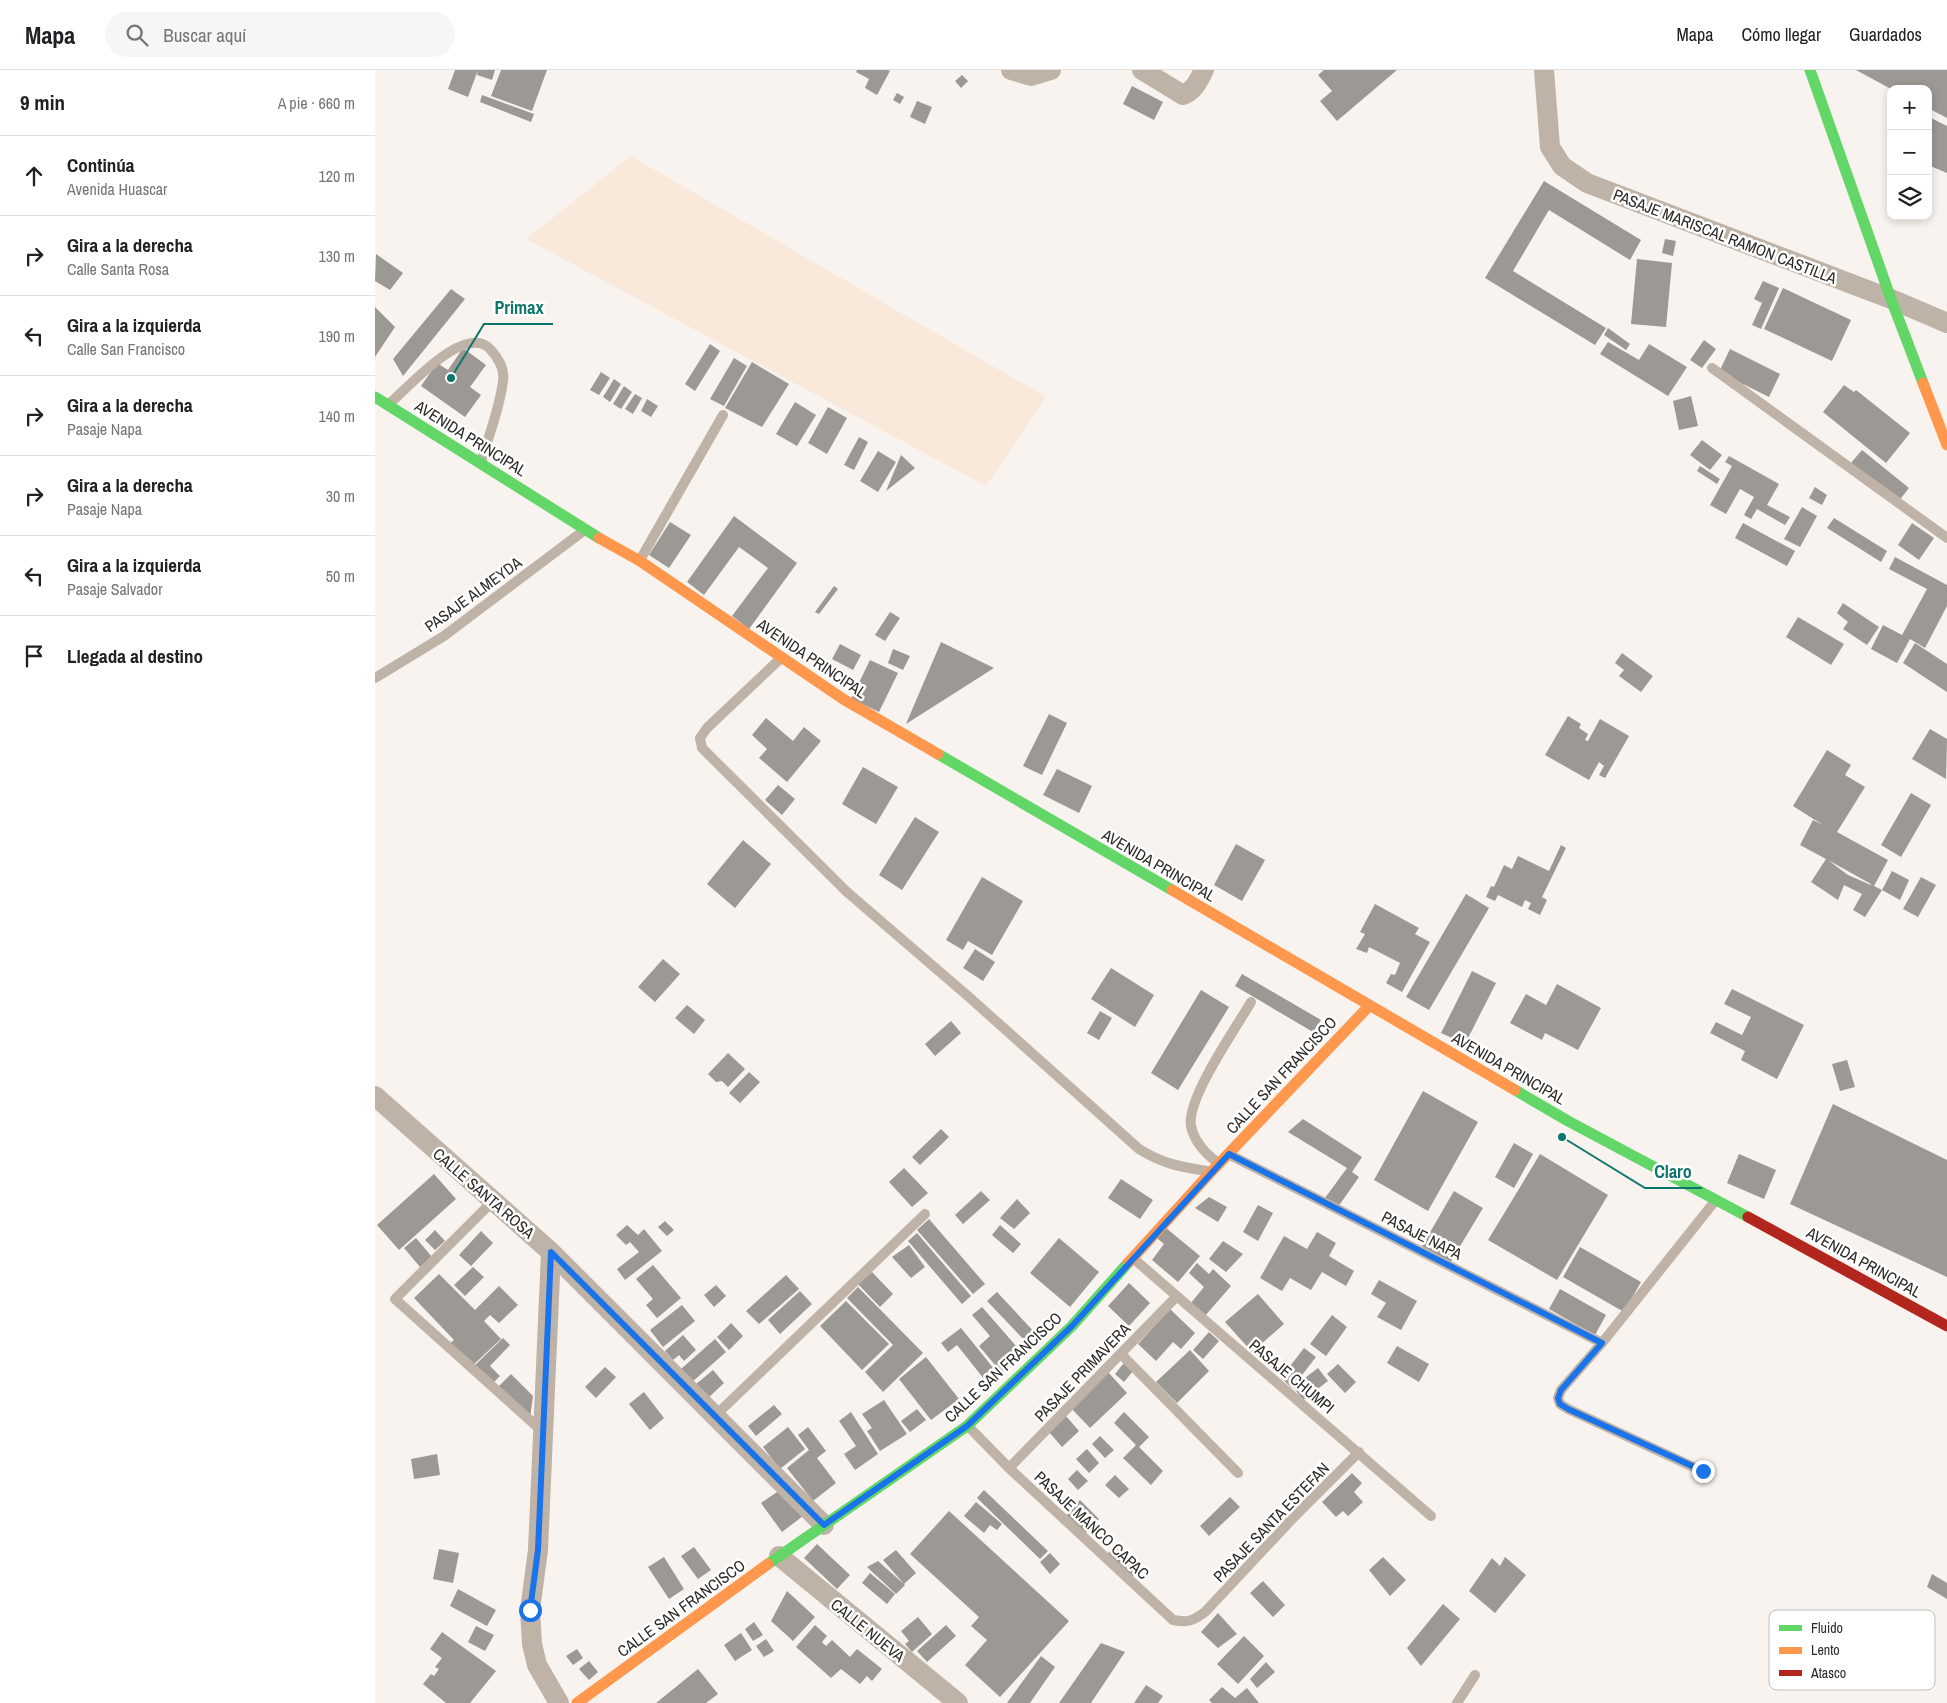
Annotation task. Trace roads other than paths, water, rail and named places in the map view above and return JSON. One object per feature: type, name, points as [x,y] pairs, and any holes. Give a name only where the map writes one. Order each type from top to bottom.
[{"type":"main road","points":[[1810,70],[1891,299],[1947,445]]},
{"type":"main road","name":"AVENIDA PRINCIPAL","points":[[375,397],[585,530],[640,561],[843,699],[1568,1121],[1716,1199],[1947,1326]]},
{"type":"main road","name":"CALLE SAN FRANCISCO","points":[[577,1703],[779,1556],[967,1426],[1072,1326],[1215,1168],[1369,1006]]},
{"type":"street","points":[[1011,70],[1031,76],[1051,70]]},
{"type":"street","points":[[1142,70],[1183,95],[1190,92],[1196,86],[1204,70]]},
{"type":"street","name":"PASAJE MARISCAL RAMON CASTILLA","points":[[1544,70],[1550,147],[1562,166],[1587,183],[1891,299],[1947,324]]},
{"type":"street","name":"CALLE SANTA ROSA","points":[[375,1096],[551,1252],[824,1525]]},
{"type":"street","points":[[551,1252],[538,1550],[530,1610],[532,1644],[537,1665],[559,1703]]},
{"type":"street","name":"CALLE NUEVA","points":[[779,1556],[958,1703]]},
{"type":"lane","points":[[388,405],[445,354],[456,347],[473,342],[489,348],[501,362],[503,380],[481,464]]},
{"type":"lane","points":[[1712,368],[1947,538]]},
{"type":"lane","points":[[640,561],[723,415]]},
{"type":"lane","name":"PASAJE ALMEYDA","points":[[375,678],[444,636],[585,530]]},
{"type":"lane","points":[[782,657],[707,728],[700,738],[702,748],[847,892],[969,997],[1139,1149],[1155,1159],[1172,1165],[1215,1168]]},
{"type":"lane","points":[[1215,1168],[1197,1141],[1191,1126],[1191,1112],[1197,1094],[1251,1002]]},
{"type":"lane","name":"PASAJE NAPA","points":[[1229,1154],[1602,1343]]},
{"type":"lane","points":[[1703,1471],[1568,1409],[1560,1404],[1558,1398],[1561,1390],[1602,1343],[1716,1199]]},
{"type":"lane","points":[[493,1200],[395,1299],[542,1431]]},
{"type":"lane","points":[[716,1415],[925,1214]]},
{"type":"lane","name":"PASAJE CHUMPI","points":[[1133,1258],[1431,1516]]},
{"type":"lane","name":"PASAJE PRIMAVERA","points":[[1009,1468],[1176,1297]]},
{"type":"lane","points":[[1121,1354],[1238,1473]]},
{"type":"lane","name":"PASAJE MANCO CAPAC","points":[[967,1426],[1009,1468],[1173,1620],[1184,1622],[1194,1620],[1205,1612]]},
{"type":"lane","name":"PASAJE SANTA ESTEFAN","points":[[1205,1612],[1293,1518],[1359,1452]]},
{"type":"lane","points":[[1457,1703],[1475,1675]]},
{"type":"place","name":"Primax","points":[[451,378]]},
{"type":"place","name":"Claro","points":[[1562,1137]]}]
